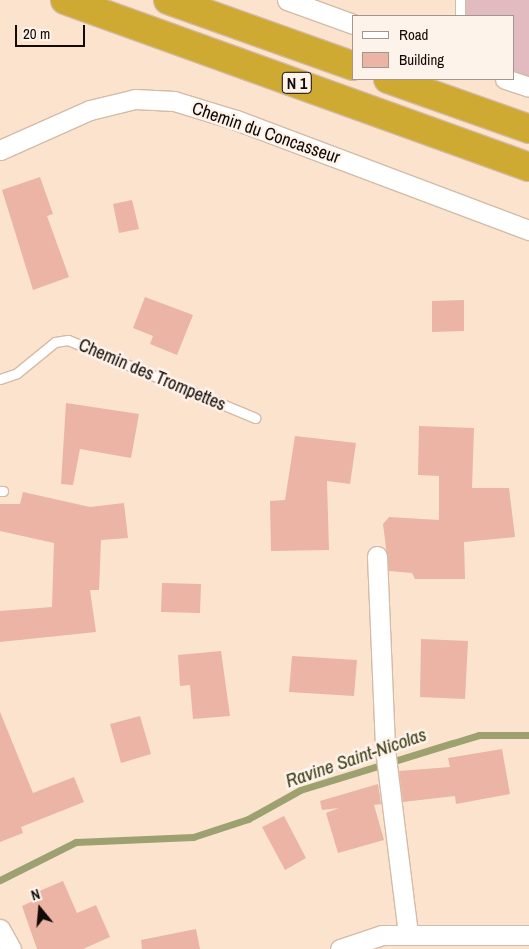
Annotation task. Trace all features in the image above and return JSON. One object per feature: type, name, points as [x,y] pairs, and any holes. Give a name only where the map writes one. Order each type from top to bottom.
[{"type":"highway","name":"N 1","points":[[65,0],[529,167]]},
{"type":"highway","name":"N 1","points":[[168,0],[352,66]]},
{"type":"highway","points":[[391,80],[529,129]]},
{"type":"street","points":[[288,0],[352,24]]},
{"type":"street","points":[[508,80],[529,87]]},
{"type":"street","name":"Chemin du Concasseur","points":[[0,150],[90,110],[136,99],[174,101],[236,120],[529,230]]},
{"type":"street","points":[[377,556],[385,749],[408,934]]},
{"type":"street","points":[[0,929],[11,949]]},
{"type":"street","points":[[340,949],[382,935],[529,935]]},
{"type":"lane","points":[[460,0],[460,15]]},
{"type":"lane","name":"Chemin des Trompettes","points":[[0,379],[17,373],[55,342],[68,340],[255,418]]},
{"type":"shaded area","points":[[460,0],[529,0],[529,87],[514,80],[514,15],[460,15]]},
{"type":"building","points":[[40,177],[53,214],[47,216],[69,277],[33,290],[2,190]]},
{"type":"building","points":[[132,200],[139,229],[119,233],[113,204]]},
{"type":"building","points":[[145,297],[193,315],[177,355],[150,344],[153,336],[133,328]]},
{"type":"building","points":[[464,300],[464,331],[432,332],[432,301]]},
{"type":"building","points":[[66,403],[139,414],[131,458],[80,449],[73,485],[61,484]]},
{"type":"building","points":[[419,426],[474,428],[472,488],[509,488],[515,537],[464,542],[465,579],[415,579],[412,573],[389,571],[383,524],[389,517],[439,520],[439,476],[418,475]]},
{"type":"building","points":[[295,436],[356,443],[350,484],[327,481],[329,550],[271,551],[270,501],[285,500]]},
{"type":"building","points":[[23,492],[90,507],[124,503],[128,538],[101,540],[99,590],[90,590],[96,632],[0,642],[0,611],[52,607],[54,543],[0,531],[0,504],[20,504]]},
{"type":"building","points":[[162,583],[201,584],[200,613],[161,612]]},
{"type":"building","points":[[421,639],[468,641],[465,699],[420,697]]},
{"type":"building","points":[[221,651],[230,716],[193,719],[190,685],[180,686],[178,655]]},
{"type":"building","points":[[292,656],[357,660],[354,696],[289,692]]},
{"type":"building","points":[[0,712],[33,793],[74,777],[84,802],[21,827],[23,833],[0,842]]},
{"type":"building","points":[[140,716],[151,754],[121,763],[110,724]]},
{"type":"building","points":[[502,749],[510,794],[456,804],[455,796],[403,802],[399,771],[450,767],[448,758]]},
{"type":"building","points":[[378,784],[381,804],[374,805],[384,840],[338,853],[326,813],[339,808],[322,810],[320,801]]},
{"type":"building","points":[[284,816],[306,858],[285,870],[262,827]]},
{"type":"building","points":[[63,881],[77,913],[96,905],[110,937],[83,949],[37,949],[22,906],[33,901],[30,895]]},
{"type":"building","points":[[196,929],[200,949],[142,949],[141,940]]},
{"type":"waterway","name":"Ravine Saint-Nicolas","points":[[0,880],[76,842],[193,837],[248,819],[300,790],[479,735],[529,735]]}]
